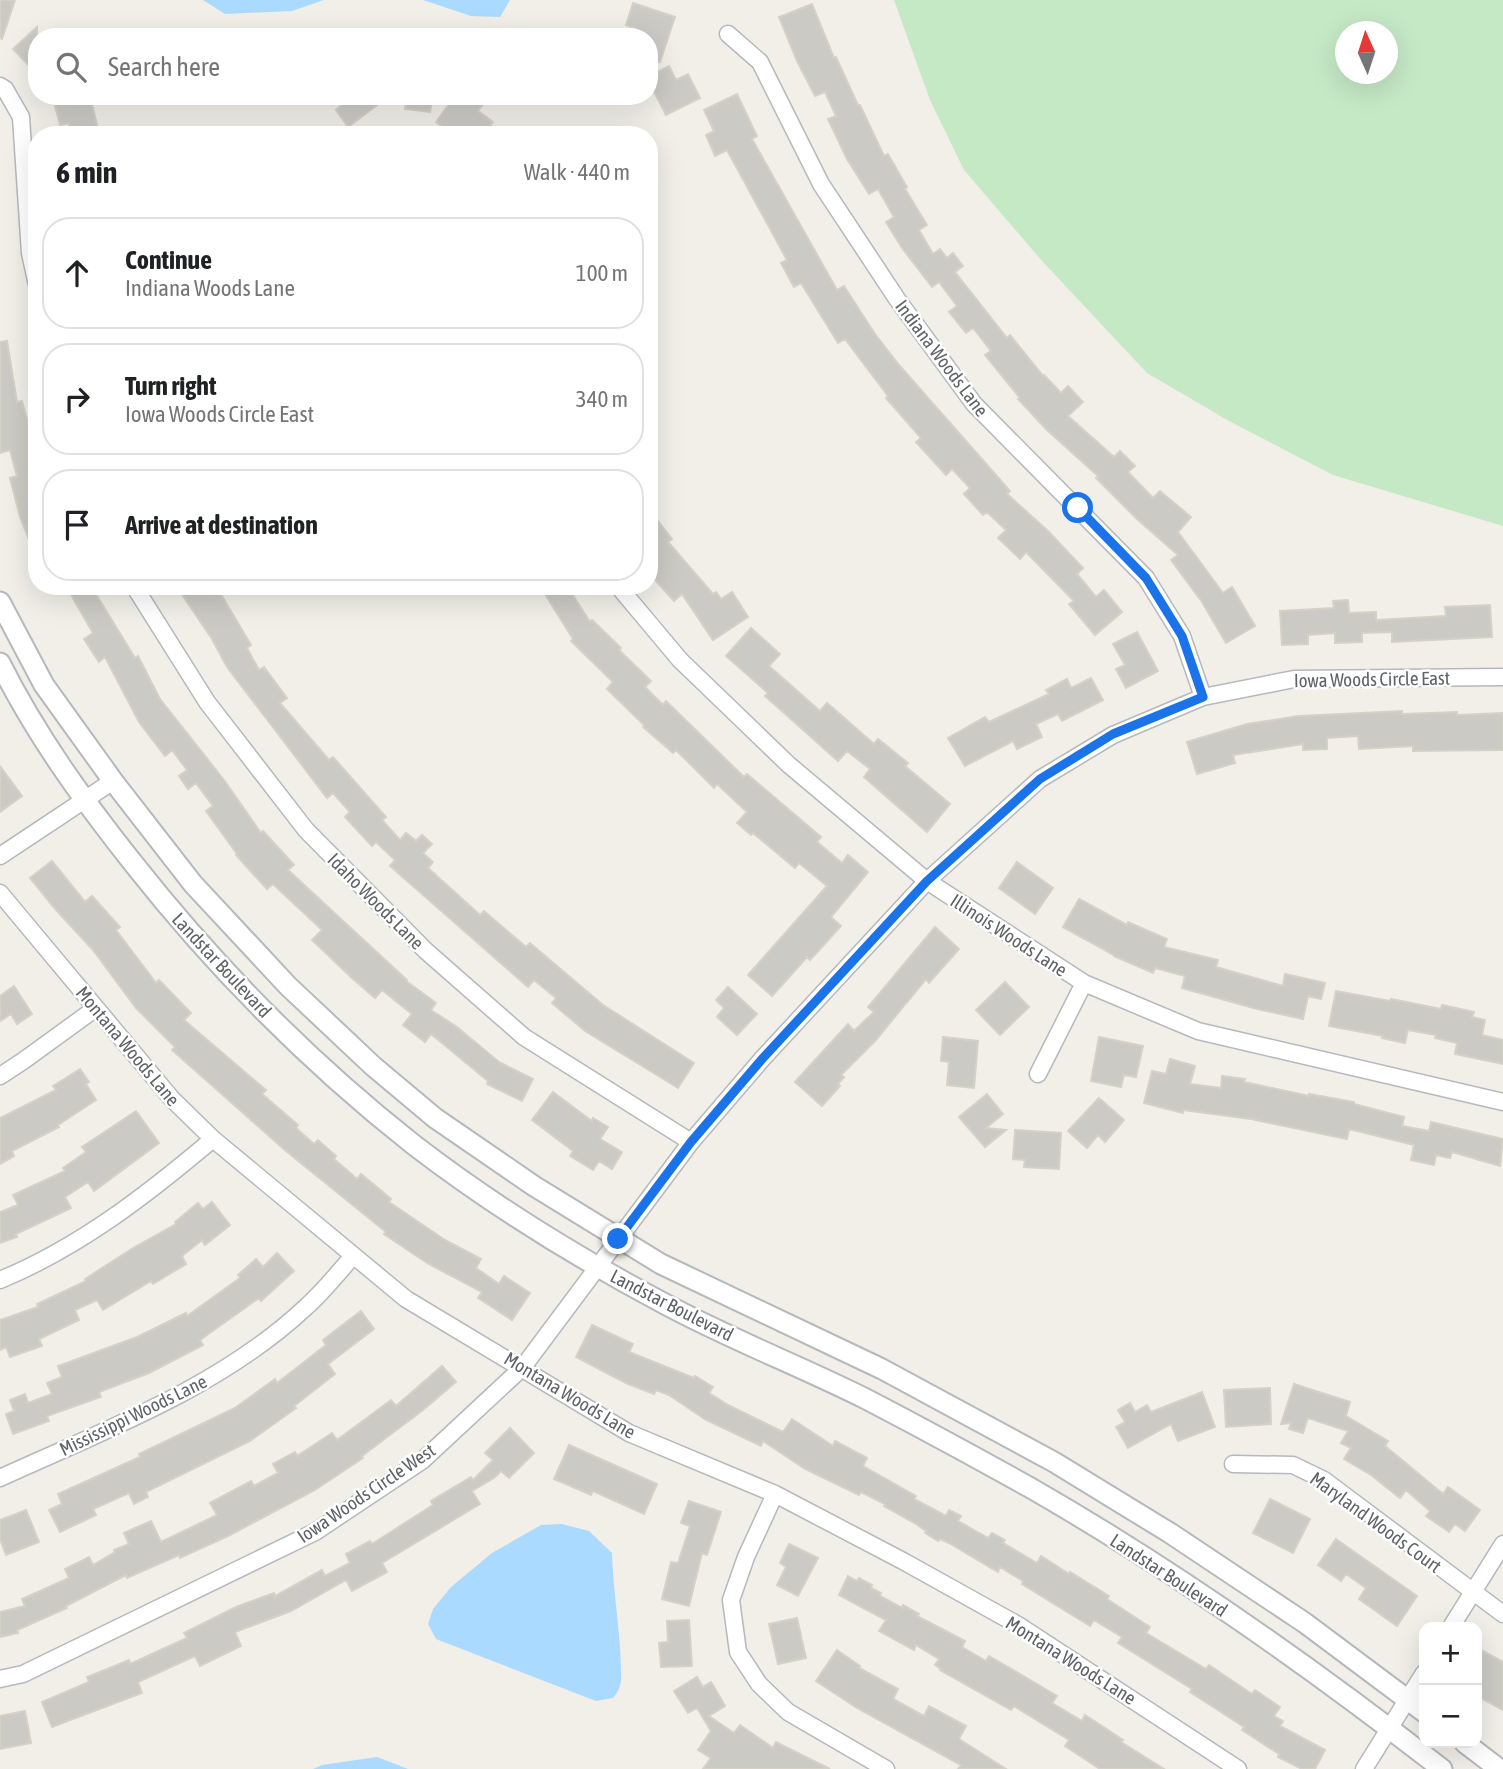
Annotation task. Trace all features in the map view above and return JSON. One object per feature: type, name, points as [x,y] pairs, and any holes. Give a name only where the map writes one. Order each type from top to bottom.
[{"type":"street","name":"Indiana Woods Lane","points":[[728,34],[760,62],[821,184],[897,299],[974,404],[1146,578],[1182,636],[1203,697]]},
{"type":"street","points":[[0,86],[5,89],[21,117],[28,223]]},
{"type":"street","name":"Idaho Woods Lane","points":[[140,595],[206,702],[306,830],[426,951],[524,1037],[691,1142]]},
{"type":"street","name":"Illinois Woods Lane","points":[[626,595],[680,660],[779,756],[927,881],[1084,983],[1198,1031],[1503,1102]]},
{"type":"street","name":"Landstar Boulevard","points":[[0,602],[44,685],[113,781],[203,894],[288,986],[373,1066],[435,1118],[534,1186],[661,1264],[882,1369],[1054,1462],[1170,1533],[1305,1623],[1419,1708]]},
{"type":"street","name":"Landstar Boulevard","points":[[0,663],[20,702],[82,799],[174,915],[275,1022],[340,1082],[416,1146],[517,1217],[667,1305],[865,1399],[1029,1487],[1153,1563],[1291,1656],[1442,1769]]},
{"type":"street","name":"Iowa Woods Circle East","points":[[598,1266],[691,1142],[763,1058],[927,881],[1040,779],[1113,734],[1203,697],[1294,679],[1503,677]]},
{"type":"street","points":[[0,856],[82,799],[113,781]]},
{"type":"street","name":"Montana Woods Lane","points":[[0,893],[172,1099],[213,1139],[406,1299],[629,1433],[775,1494],[1018,1625],[1238,1769]]},
{"type":"street","points":[[1038,1074],[1084,983]]},
{"type":"street","points":[[0,1076],[96,1008]]},
{"type":"street","points":[[0,1280],[88,1234],[154,1189],[213,1139]]},
{"type":"street","name":"Mississippi Woods Lane","points":[[0,1478],[204,1382],[270,1337],[307,1307],[353,1256]]},
{"type":"street","name":"Iowa Woods Circle West","points":[[0,1679],[23,1674],[315,1532],[424,1460],[523,1367],[598,1266]]},
{"type":"street","name":"Maryland Woods Court","points":[[1233,1464],[1293,1465],[1324,1479],[1503,1614]]},
{"type":"street","points":[[775,1494],[746,1557],[731,1600],[738,1652],[759,1684],[788,1712],[886,1769]]},
{"type":"street","points":[[1454,1622],[1503,1544]]},
{"type":"street","points":[[1364,1769],[1419,1681]]},
{"type":"street","points":[[1472,1748],[1499,1769]]},
{"type":"green space","points":[[894,0],[1503,0],[1503,526],[1333,475],[1229,421],[1147,373],[1043,262],[964,170],[930,100]]},
{"type":"water","points":[[203,0],[324,0],[292,11],[225,14]]},
{"type":"water","points":[[423,0],[510,0],[500,17],[471,16]]},
{"type":"water","points":[[562,1524],[589,1531],[612,1553],[621,1677],[620,1687],[613,1698],[596,1701],[436,1639],[428,1624],[433,1609],[451,1587],[492,1553],[541,1525]]},
{"type":"water","points":[[377,1757],[408,1769],[313,1769],[322,1765]]},
{"type":"building","points":[[0,0],[15,0],[2,39],[0,38]]},
{"type":"building","points":[[633,3],[675,17],[660,62],[658,28],[635,28],[626,25]]},
{"type":"building","points":[[812,4],[834,58],[836,57],[884,156],[888,154],[927,225],[919,230],[933,254],[940,249],[947,258],[953,253],[963,266],[955,272],[1007,338],[1010,335],[1043,376],[1061,393],[1068,386],[1083,402],[1068,416],[1114,457],[1120,451],[1135,466],[1128,472],[1153,498],[1160,491],[1191,517],[1178,532],[1223,593],[1232,587],[1255,626],[1226,643],[1202,602],[1171,560],[1178,555],[1137,519],[1096,478],[1098,476],[1047,430],[1018,399],[1020,398],[985,355],[991,351],[973,328],[966,333],[949,312],[957,306],[939,282],[932,287],[902,248],[886,222],[894,217],[878,189],[869,194],[847,159],[828,119],[836,116],[825,92],[815,96],[779,17]]},
{"type":"building","points":[[28,35],[28,65],[13,49]]},
{"type":"building","points":[[669,66],[676,80],[688,74],[700,98],[666,115],[658,99],[658,72]]},
{"type":"building","points":[[737,94],[757,136],[752,139],[837,290],[844,286],[899,365],[1010,491],[1007,494],[1047,530],[1083,568],[1077,574],[1096,597],[1104,590],[1122,612],[1095,635],[1069,604],[1074,601],[1026,552],[1020,559],[998,538],[1006,530],[987,512],[983,515],[964,494],[970,488],[952,469],[946,475],[916,442],[921,438],[886,398],[888,396],[845,339],[838,343],[801,283],[794,287],[781,263],[787,260],[727,150],[715,156],[706,135],[714,131],[704,110]]},
{"type":"building","points":[[55,105],[92,105],[97,126],[70,126],[69,123],[60,125]]},
{"type":"building","points":[[342,105],[377,105],[349,126],[336,110]]},
{"type":"building","points":[[406,105],[431,105],[430,112],[405,109]]},
{"type":"building","points":[[448,105],[483,105],[478,111],[493,122],[490,126],[441,126],[436,122]]},
{"type":"building","points":[[7,341],[17,402],[22,401],[28,423],[28,537],[10,478],[17,476],[10,450],[0,453],[0,342]]},
{"type":"building","points":[[658,521],[672,539],[668,542],[713,594],[716,592],[721,599],[732,592],[748,617],[713,640],[682,594],[674,601],[658,583]]},
{"type":"building","points":[[71,595],[96,595],[135,658],[138,656],[160,699],[224,780],[261,833],[263,831],[294,865],[288,870],[406,981],[436,1003],[431,1010],[457,1027],[499,1062],[533,1079],[522,1101],[487,1084],[488,1081],[431,1034],[425,1042],[403,1025],[412,1014],[382,990],[375,998],[312,940],[322,930],[273,884],[267,889],[236,855],[206,811],[213,806],[196,783],[188,789],[179,776],[187,770],[172,750],[165,756],[139,722],[105,657],[99,662],[84,639],[93,633]]},
{"type":"building","points":[[182,595],[221,595],[251,645],[247,648],[259,670],[264,667],[287,698],[280,703],[329,760],[333,757],[386,817],[382,820],[400,840],[406,833],[416,841],[422,835],[432,844],[423,853],[433,862],[428,868],[480,915],[484,911],[526,947],[530,943],[603,1005],[694,1063],[678,1088],[585,1031],[552,1003],[556,998],[534,980],[528,987],[390,866],[395,860],[376,842],[372,846],[345,817],[350,812],[333,793],[327,798],[227,667]]},
{"type":"building","points":[[546,595],[573,595],[590,622],[592,620],[621,648],[619,650],[651,681],[645,687],[663,705],[666,701],[744,777],[747,774],[821,837],[817,842],[842,863],[848,855],[868,872],[831,917],[841,926],[810,960],[807,957],[772,996],[748,975],[827,886],[799,863],[795,868],[737,823],[747,812],[717,784],[714,788],[676,750],[673,753],[643,727],[644,725],[607,689],[613,682],[571,641],[573,639]]},
{"type":"building","points":[[1348,600],[1349,613],[1376,612],[1376,620],[1446,616],[1445,607],[1490,605],[1492,637],[1392,642],[1392,632],[1362,633],[1362,642],[1335,643],[1335,633],[1308,635],[1308,644],[1282,645],[1280,611],[1334,608],[1333,601]]},
{"type":"building","points":[[751,628],[780,654],[769,666],[820,711],[827,703],[874,744],[878,739],[908,763],[905,766],[950,804],[927,832],[864,777],[870,769],[847,751],[838,761],[765,696],[768,693],[726,656]]},
{"type":"building","points":[[1137,632],[1158,671],[1126,688],[1116,669],[1125,665],[1113,644]]},
{"type":"building","points":[[1091,678],[1103,700],[1062,721],[1058,714],[1036,724],[1042,737],[1017,749],[1013,741],[965,766],[948,738],[985,717],[989,722],[1049,694],[1046,690],[1067,679],[1071,688]]},
{"type":"building","points":[[1402,711],[1402,714],[1503,713],[1503,750],[1413,751],[1413,746],[1359,749],[1358,736],[1327,738],[1327,749],[1303,750],[1303,744],[1233,755],[1235,763],[1197,774],[1187,742],[1247,724],[1299,716]]},
{"type":"building","points":[[0,766],[22,796],[0,812]]},
{"type":"building","points":[[52,861],[85,902],[92,896],[120,927],[116,930],[156,983],[159,980],[191,1013],[184,1020],[266,1090],[262,1094],[298,1125],[296,1128],[314,1144],[318,1140],[336,1156],[334,1159],[357,1179],[361,1174],[391,1199],[389,1202],[445,1240],[481,1259],[476,1268],[499,1284],[504,1276],[530,1293],[512,1320],[478,1298],[482,1292],[427,1263],[384,1234],[386,1232],[286,1151],[172,1050],[175,1047],[136,1008],[93,950],[30,878]]},
{"type":"building","points":[[1017,862],[1053,888],[1035,914],[999,888]]},
{"type":"building","points":[[1079,899],[1127,925],[1128,922],[1167,939],[1164,947],[1218,960],[1216,967],[1283,986],[1285,974],[1325,983],[1321,999],[1308,996],[1303,1019],[1182,988],[1185,976],[1155,968],[1153,973],[1114,956],[1063,927]]},
{"type":"building","points":[[935,927],[959,949],[929,983],[926,979],[876,1040],[841,1075],[844,1077],[838,1084],[840,1086],[822,1106],[795,1082],[848,1024],[854,1031],[874,1012],[868,1007]]},
{"type":"building","points":[[1005,982],[1029,1007],[1000,1035],[976,1010]]},
{"type":"building","points":[[14,986],[32,1014],[17,1024],[11,1014],[0,1021],[0,996]]},
{"type":"building","points":[[728,987],[757,1014],[737,1035],[717,1017],[724,1008],[716,1000]]},
{"type":"building","points":[[1336,991],[1441,1009],[1442,1005],[1474,1012],[1472,1017],[1485,1020],[1482,1035],[1503,1040],[1503,1064],[1455,1054],[1457,1043],[1435,1038],[1436,1035],[1408,1030],[1405,1043],[1329,1026]]},
{"type":"building","points":[[943,1037],[978,1041],[974,1088],[947,1085],[949,1062],[941,1061]]},
{"type":"building","points":[[1099,1037],[1143,1046],[1136,1077],[1124,1075],[1121,1087],[1091,1081]]},
{"type":"building","points":[[1170,1059],[1195,1066],[1190,1084],[1221,1088],[1222,1076],[1245,1079],[1244,1082],[1309,1096],[1354,1102],[1404,1117],[1402,1126],[1429,1131],[1431,1122],[1503,1139],[1500,1166],[1452,1152],[1450,1158],[1436,1155],[1434,1165],[1411,1160],[1414,1145],[1349,1129],[1347,1139],[1251,1119],[1183,1110],[1183,1113],[1144,1103],[1152,1071],[1166,1074]]},
{"type":"building","points":[[80,1069],[96,1100],[58,1125],[59,1127],[12,1151],[14,1156],[0,1164],[0,1118],[56,1090],[53,1086]]},
{"type":"building","points":[[553,1092],[592,1121],[593,1118],[608,1127],[600,1139],[622,1152],[612,1169],[599,1161],[593,1170],[570,1156],[573,1151],[532,1120]]},
{"type":"building","points":[[987,1094],[1003,1114],[986,1128],[1006,1130],[985,1147],[959,1117]]},
{"type":"building","points":[[1099,1098],[1124,1120],[1105,1142],[1098,1135],[1087,1148],[1068,1131]]},
{"type":"building","points":[[136,1111],[159,1143],[94,1191],[88,1182],[65,1197],[71,1208],[16,1234],[17,1237],[0,1243],[0,1212],[18,1205],[13,1195],[65,1171],[63,1168],[86,1152],[82,1147]]},
{"type":"building","points":[[1015,1130],[1061,1133],[1059,1169],[1024,1167],[1025,1160],[1013,1159]]},
{"type":"building","points":[[212,1202],[230,1225],[205,1245],[202,1240],[182,1256],[186,1264],[103,1310],[97,1300],[75,1310],[79,1320],[39,1339],[42,1346],[10,1357],[6,1347],[0,1350],[0,1320],[38,1307],[37,1304],[86,1281],[85,1279],[133,1248],[176,1224],[175,1222],[198,1203],[203,1209]]},
{"type":"building","points":[[277,1253],[294,1271],[261,1301],[259,1298],[200,1340],[203,1345],[149,1373],[99,1392],[101,1397],[47,1416],[49,1421],[13,1434],[6,1414],[14,1411],[10,1400],[25,1394],[28,1403],[52,1394],[47,1383],[62,1377],[58,1366],[137,1337],[186,1313],[187,1316],[240,1278],[238,1275],[256,1259],[263,1267]]},
{"type":"building","points":[[361,1311],[374,1329],[328,1364],[335,1374],[294,1406],[296,1408],[250,1441],[146,1492],[148,1497],[134,1504],[129,1493],[93,1509],[96,1515],[60,1532],[49,1510],[62,1504],[58,1494],[140,1457],[139,1454],[235,1408],[275,1379],[277,1383],[326,1345],[323,1340]]},
{"type":"building","points":[[592,1325],[633,1344],[629,1352],[694,1378],[695,1376],[713,1387],[709,1393],[728,1405],[783,1432],[792,1419],[833,1446],[835,1441],[867,1458],[863,1466],[916,1496],[914,1499],[946,1516],[949,1510],[961,1516],[958,1521],[988,1538],[992,1533],[1005,1540],[1003,1543],[1037,1563],[1041,1556],[1069,1574],[1070,1572],[1109,1596],[1107,1599],[1150,1627],[1146,1633],[1206,1669],[1209,1665],[1252,1694],[1255,1690],[1280,1707],[1274,1716],[1283,1721],[1280,1726],[1325,1750],[1315,1769],[1302,1769],[1278,1757],[1279,1754],[1242,1730],[1244,1727],[1190,1692],[1192,1689],[1118,1643],[1122,1637],[1094,1620],[1090,1626],[1022,1584],[1023,1581],[1000,1567],[998,1572],[949,1543],[940,1539],[938,1541],[916,1524],[884,1506],[885,1504],[861,1492],[859,1495],[805,1469],[763,1441],[761,1446],[706,1420],[669,1395],[656,1390],[654,1394],[628,1384],[576,1357]]},
{"type":"building","points":[[442,1366],[456,1382],[362,1456],[363,1458],[315,1490],[228,1536],[180,1558],[179,1555],[127,1578],[126,1575],[66,1606],[67,1608],[17,1630],[18,1633],[0,1637],[0,1612],[25,1606],[22,1599],[69,1578],[65,1569],[89,1557],[93,1565],[115,1552],[114,1550],[129,1544],[124,1533],[151,1521],[161,1542],[217,1515],[210,1503],[251,1481],[254,1486],[278,1473],[273,1464],[295,1452],[297,1456],[332,1433],[337,1440],[391,1400],[396,1406]]},
{"type":"building","points":[[1294,1384],[1350,1402],[1346,1416],[1388,1441],[1385,1446],[1443,1494],[1448,1487],[1480,1510],[1465,1531],[1455,1524],[1449,1532],[1426,1516],[1430,1511],[1406,1490],[1400,1498],[1371,1475],[1344,1459],[1351,1448],[1341,1443],[1348,1431],[1308,1418],[1303,1433],[1289,1429],[1291,1423],[1281,1424]]},
{"type":"building","points":[[1270,1388],[1271,1424],[1226,1427],[1224,1390]]},
{"type":"building","points":[[1202,1392],[1215,1427],[1178,1441],[1171,1424],[1128,1448],[1116,1427],[1125,1422],[1118,1410],[1130,1403],[1135,1412],[1147,1405],[1151,1412]]},
{"type":"building","points":[[510,1428],[534,1453],[509,1478],[501,1471],[472,1491],[480,1504],[382,1563],[387,1572],[352,1591],[346,1580],[291,1611],[235,1632],[241,1646],[200,1666],[195,1656],[138,1682],[142,1693],[52,1727],[42,1702],[89,1682],[87,1677],[129,1660],[130,1664],[187,1638],[184,1633],[236,1607],[274,1593],[275,1596],[322,1570],[325,1576],[350,1563],[346,1554],[370,1541],[372,1544],[433,1505],[431,1501],[471,1477],[473,1480],[493,1460],[485,1453]]},
{"type":"building","points":[[569,1445],[657,1484],[644,1514],[593,1491],[591,1495],[554,1479]]},
{"type":"building","points":[[1270,1499],[1310,1519],[1293,1553],[1253,1533]]},
{"type":"building","points":[[689,1501],[721,1512],[707,1555],[702,1553],[689,1606],[662,1599],[671,1562],[678,1563],[690,1526],[681,1523]]},
{"type":"building","points":[[26,1510],[39,1542],[6,1555],[0,1539],[0,1520]]},
{"type":"building","points":[[1336,1539],[1417,1596],[1397,1626],[1359,1599],[1366,1588],[1346,1574],[1341,1581],[1318,1565]]},
{"type":"building","points":[[789,1544],[818,1558],[798,1596],[777,1585],[786,1567],[780,1563]]},
{"type":"building","points":[[848,1576],[872,1585],[871,1588],[881,1593],[880,1596],[902,1608],[903,1605],[919,1614],[917,1616],[965,1641],[962,1647],[986,1661],[989,1656],[1057,1696],[1052,1703],[1082,1721],[1085,1715],[1164,1769],[1100,1769],[1065,1746],[1069,1740],[1014,1706],[1011,1710],[940,1670],[935,1665],[939,1659],[916,1645],[914,1650],[879,1631],[886,1620],[839,1595]]},
{"type":"building","points":[[797,1618],[806,1658],[778,1664],[769,1624]]},
{"type":"building","points":[[689,1620],[692,1666],[661,1667],[659,1643],[668,1642],[667,1621]]},
{"type":"building","points":[[837,1650],[860,1666],[859,1668],[898,1689],[893,1699],[924,1716],[929,1706],[966,1726],[959,1739],[1006,1769],[958,1769],[961,1765],[857,1708],[816,1681]]},
{"type":"building","points":[[1483,1651],[1503,1662],[1503,1710],[1482,1699]]},
{"type":"building","points":[[697,1677],[703,1687],[711,1682],[725,1706],[709,1716],[734,1733],[740,1725],[773,1748],[776,1742],[830,1769],[703,1769],[711,1758],[698,1750],[711,1731],[697,1708],[688,1713],[674,1691]]},
{"type":"building","points":[[25,1711],[31,1743],[0,1749],[0,1716]]},
{"type":"route","points":[[618,1239],[691,1142],[763,1058],[927,881],[1040,779],[1113,734],[1203,697],[1182,636],[1146,578],[1078,508]]}]
